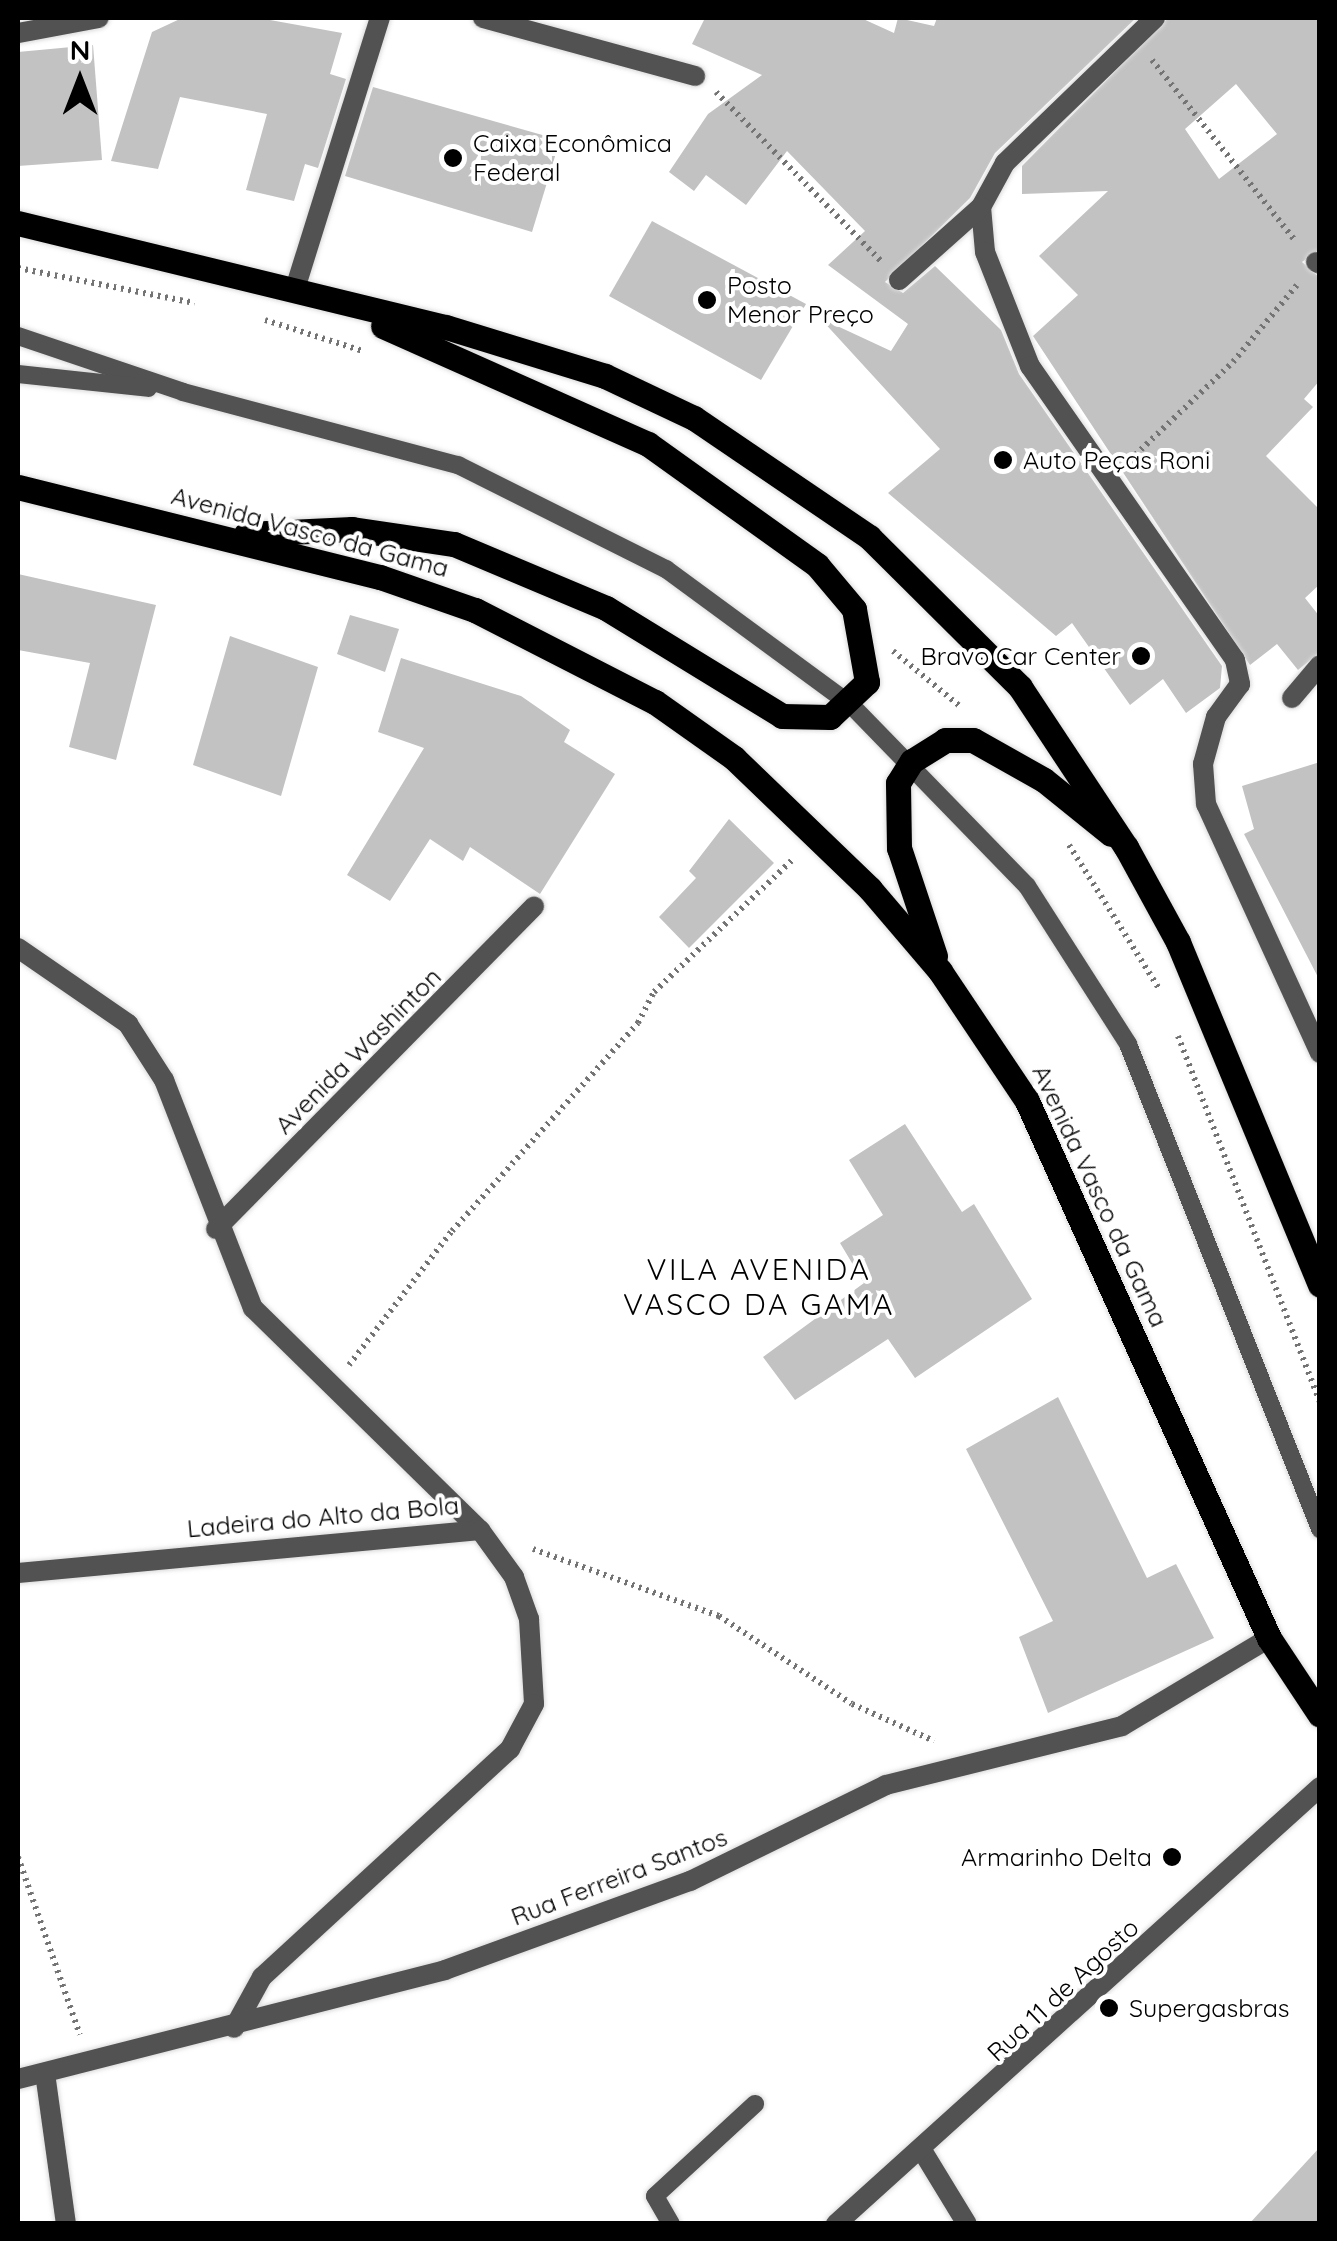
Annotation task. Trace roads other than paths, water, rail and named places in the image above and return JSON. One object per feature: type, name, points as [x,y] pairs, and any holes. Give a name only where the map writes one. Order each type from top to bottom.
[{"type":"main road","points":[[18,223],[605,376],[776,470],[952,611],[1020,687],[1126,847],[1184,957],[1313,1249],[1320,1284]]},
{"type":"main road","points":[[216,536],[352,529],[454,544],[606,608],[768,710],[812,720],[851,705],[867,682],[866,640],[817,565],[648,444],[294,292]]},
{"type":"main road","name":"Avenida Vasco da Gama","points":[[18,487],[380,577],[561,650],[734,758],[817,836],[940,971],[1028,1101],[1269,1638],[1320,1715]]},
{"type":"main road","points":[[940,971],[899,848],[898,783],[912,761],[945,740],[973,740],[1044,780],[1126,847]]},
{"type":"street","points":[[18,33],[99,18]]},
{"type":"street","points":[[294,292],[380,18]]},
{"type":"street","points":[[483,18],[695,76]]},
{"type":"street","points":[[899,280],[981,207],[1044,116],[1137,39],[1155,18]]},
{"type":"street","points":[[981,207],[1009,323],[1110,480],[1235,660],[1240,684],[1216,718],[1202,764],[1206,804],[1320,1053]]},
{"type":"street","points":[[1292,698],[1320,665]]},
{"type":"street","name":"Avenida Washinton","points":[[216,1229],[534,906]]},
{"type":"street","points":[[18,948],[128,1024],[149,1050],[216,1229],[253,1308],[480,1530]]},
{"type":"street","name":"Ladeira do Alto da Bola","points":[[18,1573],[480,1530],[514,1576],[528,1619],[534,1704],[475,1788],[262,1976],[234,2028]]},
{"type":"street","name":"Rua Ferreira Santos","points":[[18,2079],[234,2028],[445,1970],[672,1888],[886,1785],[1122,1726],[1269,1638]]},
{"type":"street","name":"Rua 11 de Agosto","points":[[836,2224],[924,2152],[1320,1787]]},
{"type":"street","points":[[45,2073],[66,2224]]},
{"type":"street","points":[[924,2152],[966,2224]]},
{"type":"lane","points":[[18,336],[183,392],[458,465],[570,515],[682,580],[851,705],[912,761],[1028,886],[1128,1044],[1320,1529]]},
{"type":"lane","points":[[18,374],[183,392]]},
{"type":"lane","points":[[672,2224],[655,2196],[755,2104]]},
{"type":"place","name":"Caixa Econômica Federal","points":[[453,158]]},
{"type":"place","name":"Posto Menor Preço","points":[[707,300]]},
{"type":"place","name":"Auto Peças Roni","points":[[1003,460]]},
{"type":"place","name":"Bravo Car Center","points":[[1141,656]]},
{"type":"place","name":"Armarinho Delta","points":[[1172,1857]]},
{"type":"place","name":"Supergasbras","points":[[1109,2008]]},
{"type":"district","name":"VILA AVENIDA VASCO DA GAMA","points":[[759,1286]]}]
